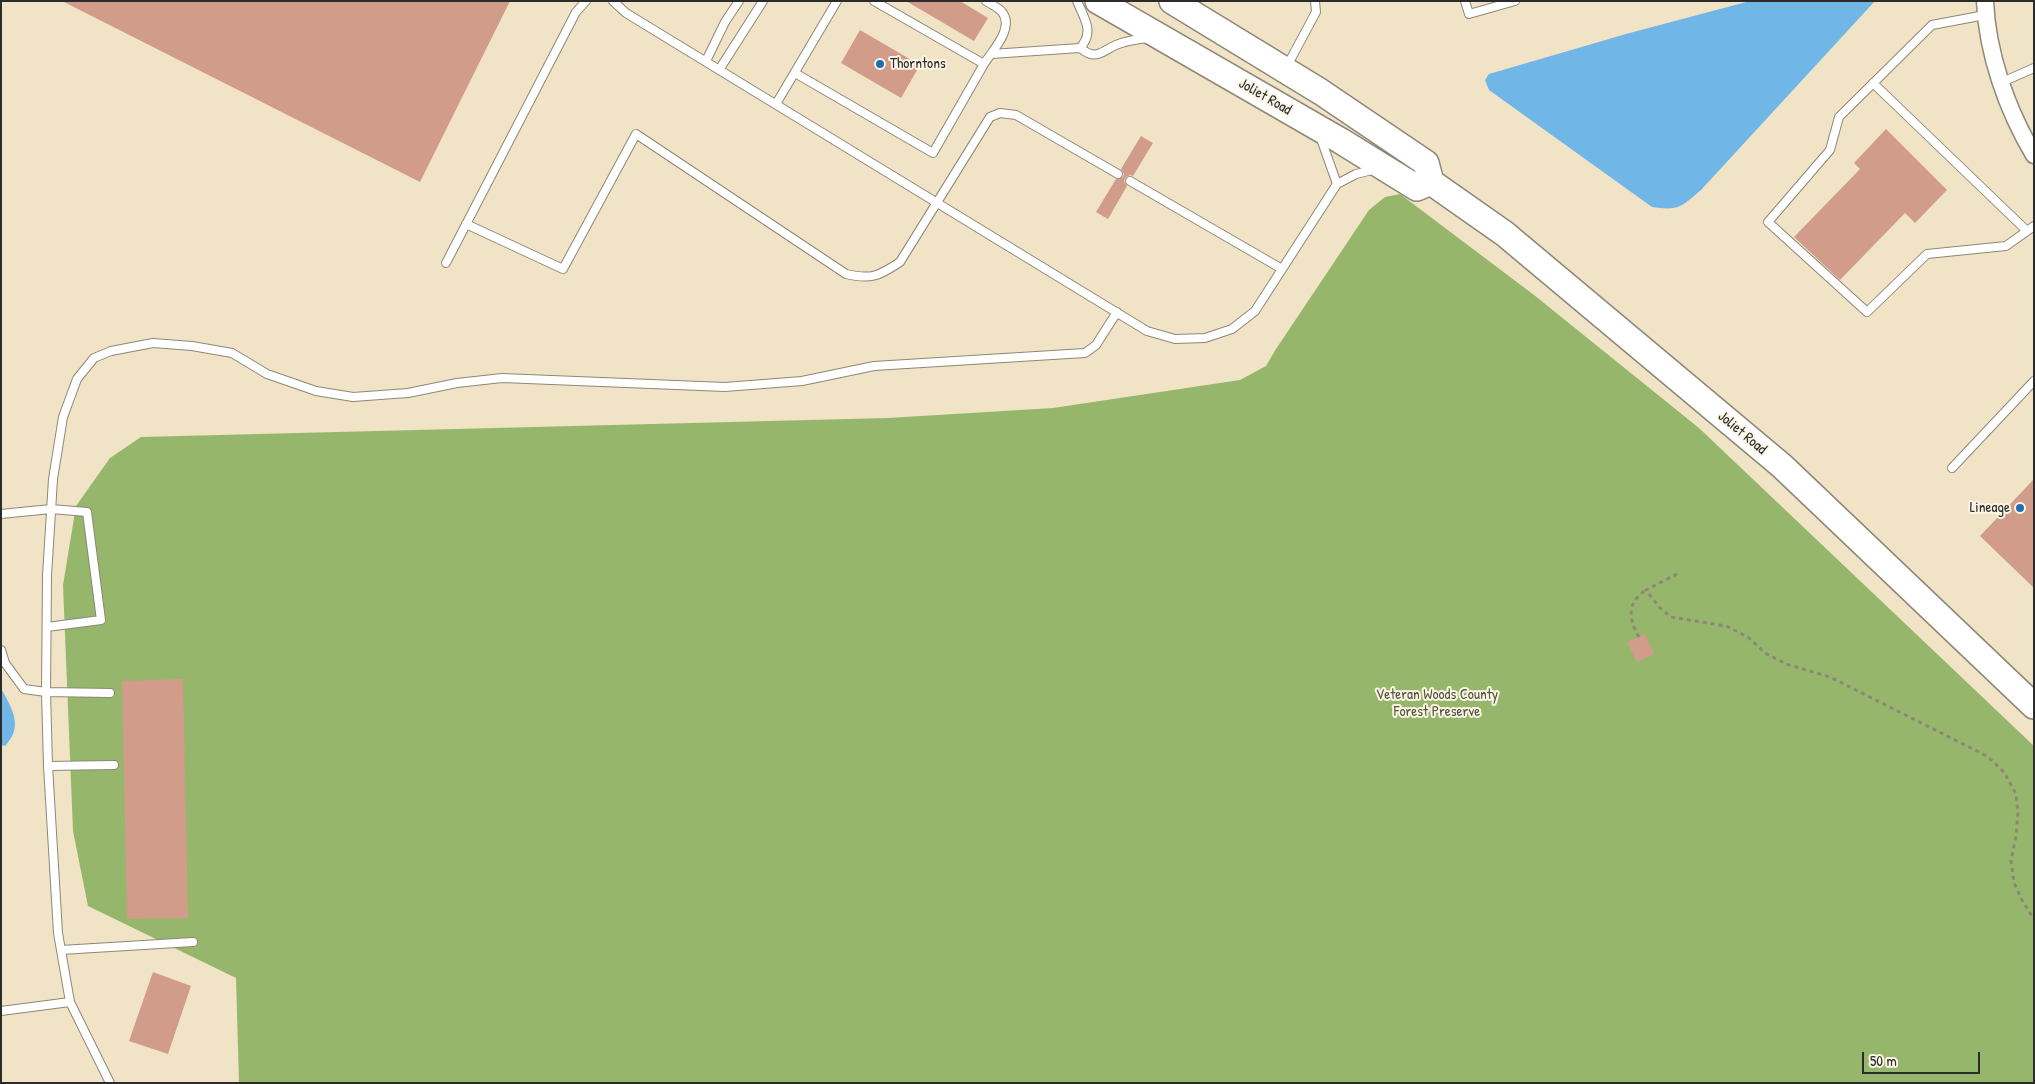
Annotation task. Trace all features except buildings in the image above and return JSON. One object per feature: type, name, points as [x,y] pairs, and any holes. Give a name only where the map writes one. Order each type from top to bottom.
[{"type":"main road","name":"Joliet Road","points":[[1098,1],[1316,126],[1417,188],[1431,182],[1504,234],[1782,466],[2034,706]]},
{"type":"main road","points":[[1172,1],[1286,70],[1426,163],[1431,182]]},
{"type":"street","points":[[1985,8],[2000,83],[2023,137],[2034,154]]},
{"type":"lane","points":[[446,263],[576,12],[586,1]]},
{"type":"lane","points":[[614,1],[626,13],[1147,331],[1175,339],[1204,338],[1232,329],[1255,311],[1337,184],[1356,174],[1383,167]]},
{"type":"lane","points":[[706,62],[725,22],[739,1]]},
{"type":"lane","points":[[720,70],[763,1]]},
{"type":"lane","points":[[776,104],[837,1]]},
{"type":"lane","points":[[874,1],[984,64]]},
{"type":"lane","points":[[794,73],[933,153],[1006,29],[1006,19],[1002,11],[986,1]]},
{"type":"lane","points":[[991,54],[1080,48],[1086,42],[1088,34],[1087,25],[1077,1]]},
{"type":"lane","points":[[1286,70],[1316,12],[1316,1]]},
{"type":"lane","points":[[1465,1],[1469,14],[1515,1]]},
{"type":"lane","points":[[1873,83],[2030,229],[2006,246],[1927,254],[1867,312],[1768,222],[1830,150],[1839,117],[1873,83],[1932,25],[1985,8]]},
{"type":"lane","points":[[1080,48],[1089,55],[1097,55],[1117,44],[1145,38],[1161,38]]},
{"type":"lane","points":[[2000,83],[2034,68]]},
{"type":"lane","points":[[466,224],[563,269],[636,134],[846,274],[863,278],[881,275],[900,262],[990,117],[1000,113],[1016,115],[1118,174]]},
{"type":"lane","points":[[1316,126],[1337,184]]},
{"type":"lane","points":[[1130,181],[1282,269]]},
{"type":"lane","points":[[110,1083],[70,1002],[58,933],[48,766],[46,692],[53,479],[63,417],[77,379],[94,358],[111,350],[153,343],[192,346],[232,353],[267,374],[316,391],[353,397],[408,393],[456,383],[502,378],[725,387],[802,381],[874,366],[1085,352],[1096,344],[1117,312]]},
{"type":"lane","points":[[1952,468],[2034,381]]},
{"type":"lane","points":[[1,514],[51,509],[87,512],[100,620],[47,627]]},
{"type":"lane","points":[[1,650],[5,663],[24,689],[46,692],[110,693]]},
{"type":"lane","points":[[48,766],[114,765]]},
{"type":"lane","points":[[61,950],[193,942]]},
{"type":"lane","points":[[1,1011],[70,1002]]},
{"type":"path","points":[[1639,637],[1632,625],[1633,601],[1646,590],[1677,574]]},
{"type":"path","points":[[1646,590],[1660,608],[1671,617],[1726,626],[1748,638],[1765,654],[1786,664],[1830,677],[1988,756],[2004,772],[2016,794],[2018,814],[2011,861],[2014,883],[2034,919]]},
{"type":"green space","name":"Veteran Woods County Forest Preserve","points":[[1400,194],[1534,295],[1699,428],[2034,746],[2034,1083],[239,1083],[236,978],[88,906],[73,831],[63,585],[76,506],[110,458],[141,437],[888,418],[1053,408],[1240,380],[1266,366],[1369,210],[1385,197]]},
{"type":"water","points":[[1750,1],[1875,1],[1701,190],[1684,204],[1674,208],[1652,207],[1489,90],[1485,80],[1489,74],[1626,34]]},
{"type":"water","points":[[1,688],[12,710],[15,724],[11,739],[5,746],[1,745]]},
{"type":"place","name":"Thorntons","points":[[880,64]]},
{"type":"place","name":"Lineage","points":[[2020,508]]}]
